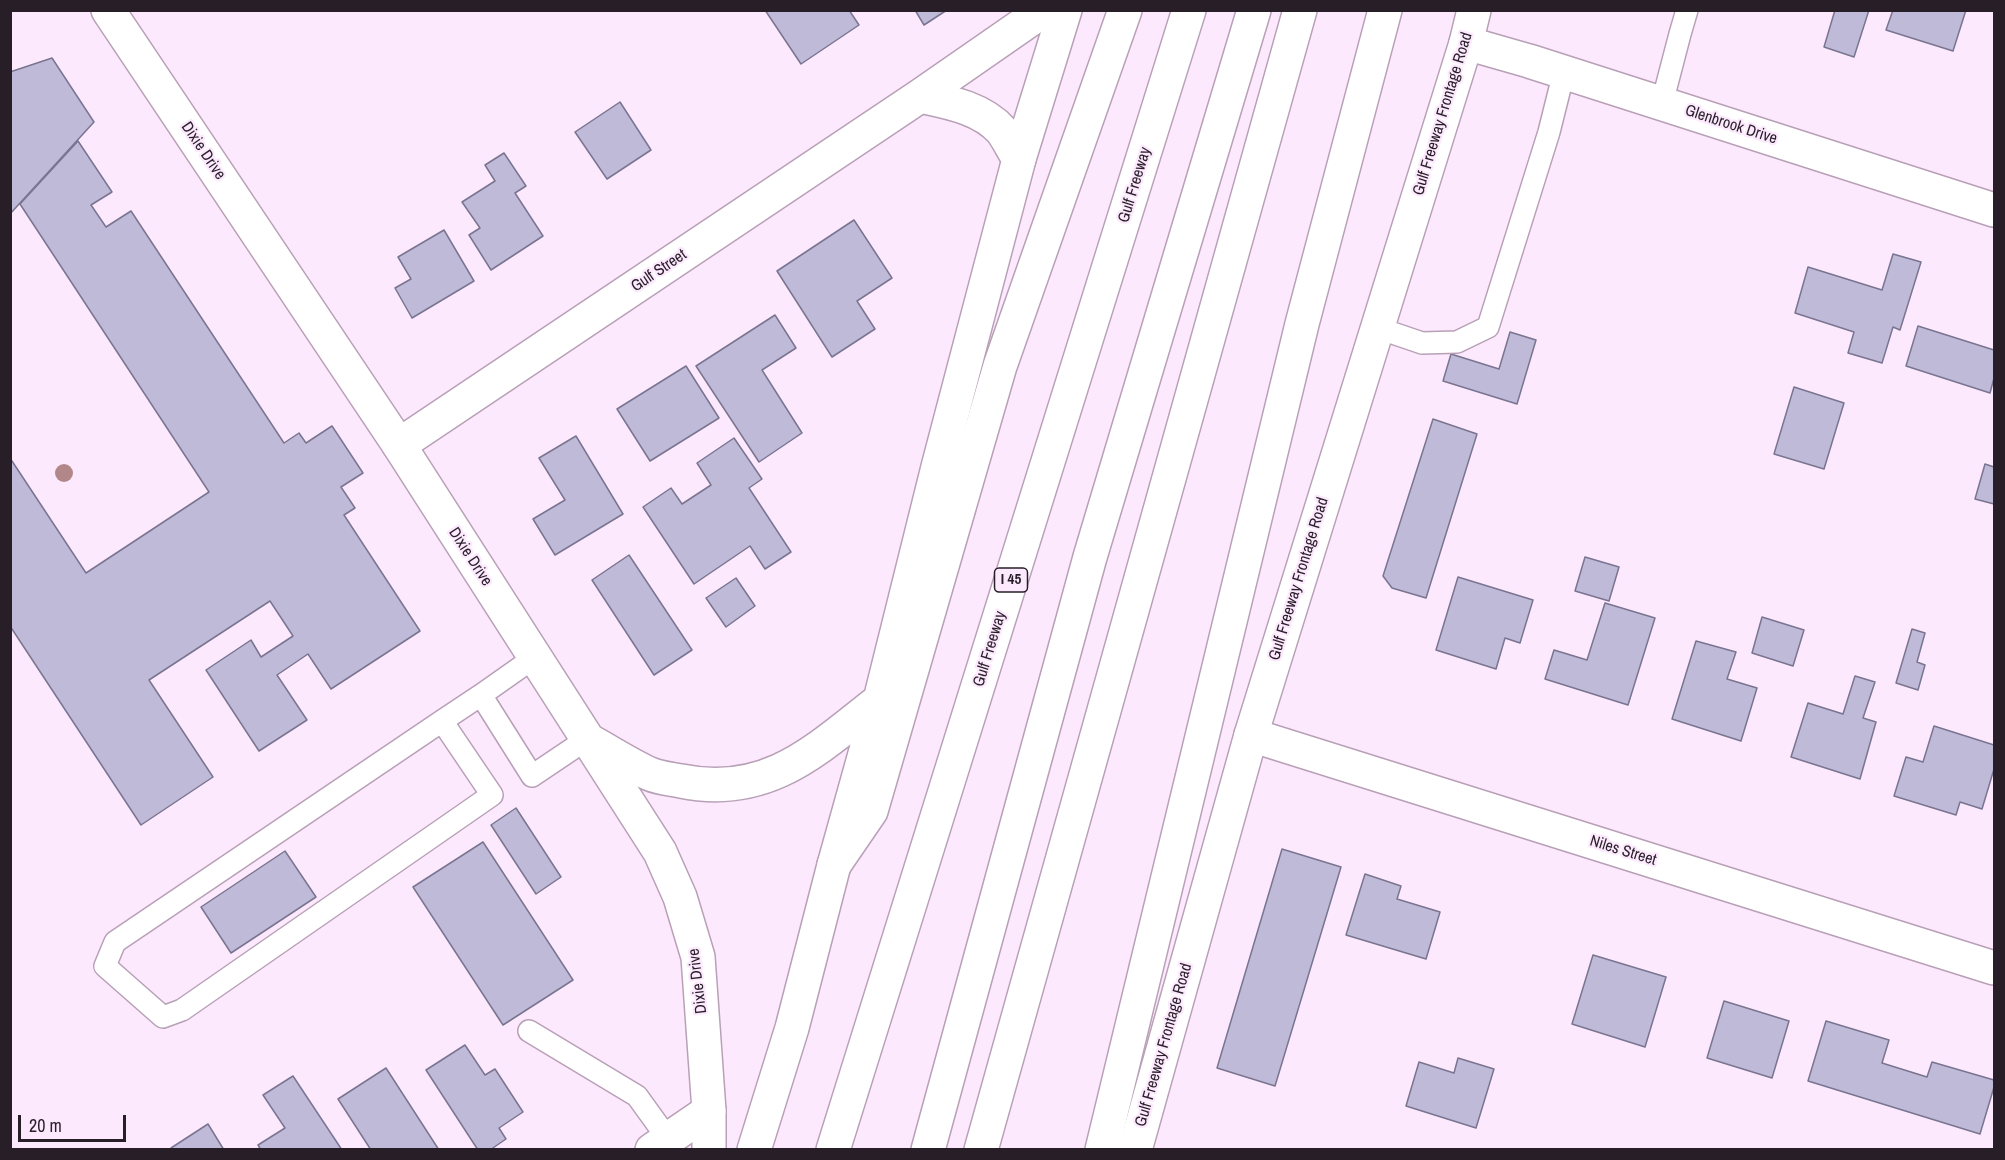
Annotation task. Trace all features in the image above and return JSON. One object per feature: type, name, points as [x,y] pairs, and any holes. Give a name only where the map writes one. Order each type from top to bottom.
[{"type":"main road","name":"Dixie Drive","points":[[108,10],[399,445],[660,852],[680,897],[698,957],[709,1111],[709,1149]]},
{"type":"main road","name":"Gulf Street","points":[[399,445],[920,96],[1044,10]]},
{"type":"main road","points":[[754,1149],[792,1028],[880,700],[938,467],[1019,159],[1065,10]]},
{"type":"main road","points":[[834,865],[871,811],[1000,366],[1125,10]]},
{"type":"main road","name":"Gulf Freeway","points":[[833,1149],[1189,10]]},
{"type":"main road","points":[[928,1149],[1090,556],[1254,10]]},
{"type":"main road","points":[[981,1149],[1300,10]]},
{"type":"main road","points":[[1102,1149],[1302,324],[1385,10]]},
{"type":"main road","name":"Gulf Freeway Frontage Road","points":[[1135,1149],[1251,735],[1466,43],[1474,10]]},
{"type":"main road","name":"Glenbrook Drive","points":[[1466,43],[1564,72],[1995,210]]},
{"type":"main road","points":[[920,96],[957,104],[981,115],[1001,130],[1019,159]]},
{"type":"main road","points":[[587,739],[652,775],[697,784],[739,784],[774,774],[815,750],[880,700]]},
{"type":"main road","name":"Niles Street","points":[[1251,735],[1995,968]]},
{"type":"main road","points":[[661,1144],[709,1111]]},
{"type":"lane","points":[[1662,103],[1688,10]]},
{"type":"lane","points":[[1378,328],[1422,343],[1457,342],[1488,327],[1549,132],[1564,72]]},
{"type":"lane","points":[[442,721],[492,795],[182,1010],[163,1017],[105,966],[115,942],[535,657]]},
{"type":"lane","points":[[481,695],[532,776],[587,739]]},
{"type":"lane","points":[[529,1031],[637,1096],[661,1144]]},
{"type":"building","points":[[765,10],[849,10],[859,25],[801,64]]},
{"type":"building","points":[[915,10],[947,10],[924,25]]},
{"type":"building","points":[[1835,10],[1869,10],[1854,57],[1824,47]]},
{"type":"building","points":[[1893,10],[1966,10],[1953,51],[1886,30]]},
{"type":"building","points":[[52,58],[94,122],[10,214],[10,72]]},
{"type":"building","points":[[620,102],[651,150],[607,179],[575,132]]},
{"type":"building","points":[[78,141],[112,192],[91,205],[106,227],[131,211],[284,443],[299,433],[306,443],[332,426],[363,473],[341,487],[355,508],[344,515],[420,631],[331,689],[308,654],[277,675],[307,720],[259,751],[206,670],[251,640],[261,657],[293,636],[270,601],[149,680],[213,777],[141,825],[10,626],[10,458],[86,573],[209,492],[20,204]]},
{"type":"building","points":[[504,153],[526,186],[515,193],[543,236],[491,270],[469,235],[480,228],[462,202],[495,181],[485,165]]},
{"type":"building","points":[[854,220],[892,278],[857,301],[875,329],[832,357],[777,271]]},
{"type":"building","points":[[444,230],[474,281],[412,318],[395,288],[411,279],[398,257]]},
{"type":"building","points":[[1893,254],[1921,262],[1900,330],[1893,327],[1882,363],[1848,353],[1854,332],[1795,313],[1808,267],[1882,290]]},
{"type":"building","points":[[775,315],[796,348],[762,370],[802,433],[759,462],[696,366]]},
{"type":"building","points":[[1918,326],[1994,350],[1994,378],[1990,393],[1906,366]]},
{"type":"building","points":[[1510,332],[1536,340],[1517,404],[1443,381],[1451,354],[1499,369]]},
{"type":"building","points":[[686,366],[719,418],[650,461],[617,409]]},
{"type":"building","points":[[1794,387],[1844,403],[1824,469],[1774,454]]},
{"type":"building","points":[[1433,419],[1477,434],[1426,598],[1392,588],[1383,576]]},
{"type":"building","points":[[576,436],[623,514],[555,555],[533,519],[565,500],[539,458]]},
{"type":"building","points":[[734,438],[762,479],[749,488],[791,552],[765,569],[750,546],[694,584],[643,507],[671,488],[682,504],[711,485],[697,463]]},
{"type":"building","points":[[1985,464],[1994,467],[1994,504],[1975,499]]},
{"type":"building","points":[[629,555],[692,650],[654,675],[592,580]]},
{"type":"building","points":[[1585,557],[1619,567],[1609,601],[1575,591]]},
{"type":"building","points":[[1458,577],[1533,600],[1520,643],[1505,638],[1496,669],[1436,650]]},
{"type":"building","points":[[736,578],[755,606],[726,627],[706,598]]},
{"type":"building","points":[[1605,603],[1655,618],[1628,705],[1545,679],[1554,650],[1587,660]]},
{"type":"building","points":[[1762,617],[1804,630],[1793,666],[1752,653]]},
{"type":"building","points":[[1912,629],[1925,633],[1917,662],[1925,665],[1918,690],[1896,683]]},
{"type":"building","points":[[1696,641],[1736,652],[1727,679],[1757,688],[1741,741],[1672,719]]},
{"type":"building","points":[[1855,676],[1875,682],[1863,718],[1876,722],[1860,779],[1791,757],[1808,703],[1843,714]]},
{"type":"building","points":[[1934,726],[1994,745],[1994,769],[1982,809],[1960,802],[1956,815],[1894,796],[1906,757],[1923,762]]},
{"type":"building","points":[[516,808],[561,877],[536,894],[491,825]]},
{"type":"building","points":[[483,842],[573,980],[503,1025],[413,887]]},
{"type":"building","points":[[1282,849],[1341,867],[1275,1086],[1217,1068]]},
{"type":"building","points":[[285,851],[316,897],[231,953],[201,907]]},
{"type":"building","points":[[1365,874],[1401,886],[1397,899],[1440,912],[1426,959],[1346,935]]},
{"type":"building","points":[[1593,955],[1666,977],[1645,1047],[1572,1024]]},
{"type":"building","points":[[1724,1001],[1789,1021],[1772,1078],[1707,1058]]},
{"type":"building","points":[[1826,1021],[1889,1040],[1882,1063],[1927,1077],[1932,1062],[1994,1080],[1980,1134],[1808,1081]]},
{"type":"building","points":[[465,1045],[485,1075],[495,1069],[523,1112],[499,1128],[506,1139],[490,1150],[478,1150],[426,1070]]},
{"type":"building","points":[[1458,1058],[1494,1069],[1476,1128],[1406,1106],[1419,1062],[1454,1073]]},
{"type":"building","points":[[386,1068],[439,1150],[371,1150],[338,1099]]},
{"type":"building","points":[[293,1076],[342,1150],[261,1150],[258,1145],[285,1128],[263,1095]]},
{"type":"building","points":[[208,1124],[224,1150],[173,1150],[171,1148]]}]
